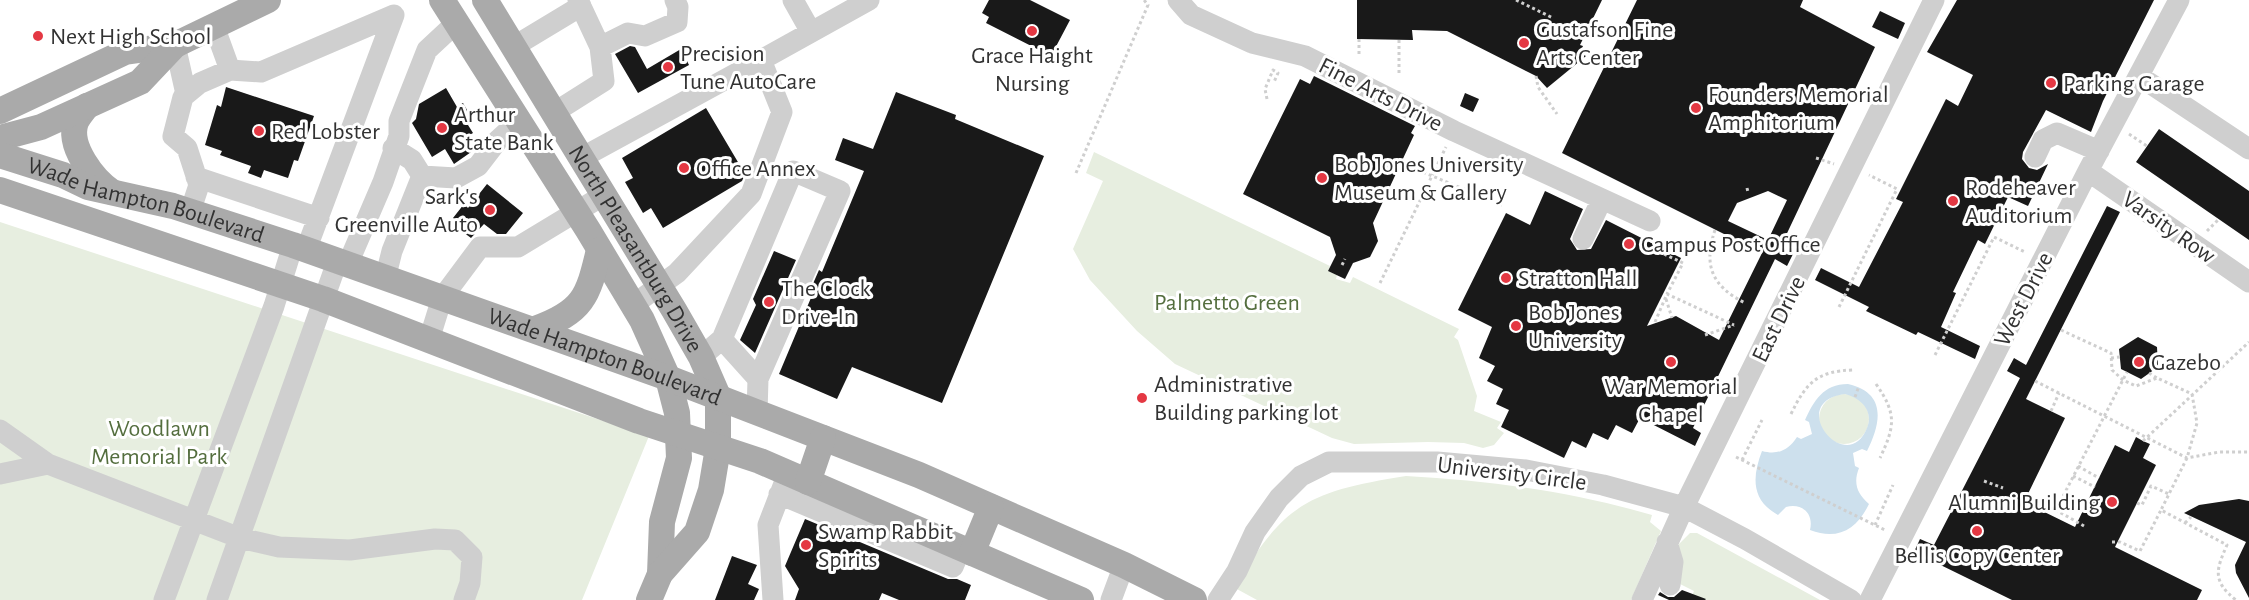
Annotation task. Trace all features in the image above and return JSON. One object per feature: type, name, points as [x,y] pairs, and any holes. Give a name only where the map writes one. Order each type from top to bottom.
[{"type":"main road","points":[[0,111],[125,52],[175,45],[268,0]]},
{"type":"main road","name":"North Pleasantburg Drive","points":[[442,0],[633,305],[668,378],[679,435],[677,468],[662,522],[660,574]]},
{"type":"main road","name":"North Pleasantburg Drive","points":[[485,0],[583,157],[660,287],[701,357],[718,396],[718,448],[711,490],[697,532],[660,574],[649,600]]},
{"type":"main road","points":[[0,138],[41,127],[140,82],[175,45]]},
{"type":"main road","points":[[87,106],[75,123],[76,141],[86,165],[104,187],[112,192]]},
{"type":"main road","name":"Wade Hampton Boulevard","points":[[0,155],[63,175],[88,187],[190,212],[300,247],[342,264],[535,329],[718,396],[919,475],[1124,565],[1194,600]]},
{"type":"main road","points":[[0,177],[46,185],[88,187]]},
{"type":"main road","name":"Wade Hampton Boulevard","points":[[0,190],[323,299],[718,448],[792,483],[966,550],[1082,600]]},
{"type":"main road","points":[[535,329],[559,320],[585,299],[599,250]]},
{"type":"main road","points":[[792,483],[823,438]]},
{"type":"main road","points":[[966,550],[991,507]]},
{"type":"street","points":[[600,47],[628,33],[645,36],[676,22],[678,7],[675,0]]},
{"type":"street","points":[[793,0],[811,32]]},
{"type":"street","points":[[583,157],[868,0]]},
{"type":"street","name":"Fine Arts Drive","points":[[1178,0],[1191,15],[1252,43],[1305,56],[1454,131],[1650,221]]},
{"type":"street","name":"East Drive","points":[[1642,600],[1684,507],[1934,0]]},
{"type":"street","name":"West Drive","points":[[1870,600],[2098,151],[2134,71],[2179,0]]},
{"type":"street","points":[[513,46],[579,3],[600,47],[604,81],[555,112]]},
{"type":"street","points":[[164,600],[281,285],[300,247],[319,218],[394,15],[261,72],[230,70],[200,83],[186,94],[173,136],[187,148],[199,186],[190,212]]},
{"type":"street","points":[[217,600],[323,299],[383,182],[393,147],[399,136],[399,121],[427,50],[456,23]]},
{"type":"street","points":[[214,26],[230,70]]},
{"type":"street","points":[[175,45],[186,94]]},
{"type":"street","points":[[633,305],[660,287],[718,231],[751,194],[782,112],[761,60]]},
{"type":"street","points":[[2134,71],[2249,149]]},
{"type":"street","points":[[422,176],[456,178],[478,166],[498,140],[518,122]]},
{"type":"street","points":[[2035,157],[2043,140],[2057,133],[2098,151]]},
{"type":"street","points":[[393,147],[412,160],[422,176]]},
{"type":"street","points":[[701,357],[722,339],[793,171],[840,191],[758,379],[757,413]]},
{"type":"street","name":"Varsity Row","points":[[2088,171],[2249,282]]},
{"type":"street","points":[[385,279],[392,251],[422,176]]},
{"type":"street","points":[[196,177],[319,218]]},
{"type":"street","points":[[429,340],[442,298],[480,247],[518,247],[604,195]]},
{"type":"street","points":[[1583,239],[1602,199]]},
{"type":"street","points":[[722,339],[758,379]]},
{"type":"street","points":[[0,430],[48,465],[240,538],[279,547],[314,550],[350,550],[435,539],[455,540],[472,557],[470,583],[464,600]]},
{"type":"street","name":"University Circle","points":[[1218,600],[1237,571],[1255,532],[1279,498],[1300,476],[1329,462],[1437,462],[1526,470],[1603,485],[1684,507],[1851,600]]},
{"type":"street","points":[[0,474],[48,465]]},
{"type":"street","points":[[773,600],[768,525],[792,483]]},
{"type":"street","points":[[1665,594],[1673,562],[1667,542]]},
{"type":"street","points":[[1111,600],[1124,565]]},
{"type":"path","points":[[1076,173],[1148,5],[1144,0]]},
{"type":"path","points":[[1516,0],[1553,18]]},
{"type":"path","points":[[1574,24],[1595,35]]},
{"type":"path","points":[[1359,39],[1359,55]]},
{"type":"path","points":[[1399,40],[1399,73]]},
{"type":"path","points":[[1267,99],[1264,89],[1273,70],[1278,73],[1274,82]]},
{"type":"path","points":[[1536,76],[1538,87],[1557,114]]},
{"type":"path","points":[[2128,133],[2147,146]]},
{"type":"path","points":[[1380,283],[1449,143]]},
{"type":"path","points":[[1816,158],[1836,164]]},
{"type":"path","points":[[1401,163],[1502,205]]},
{"type":"path","points":[[1839,307],[1897,189],[1867,174]]},
{"type":"path","points":[[2205,232],[2219,219]]},
{"type":"path","points":[[1715,230],[1708,250],[1712,275],[1725,291],[1745,303]]},
{"type":"path","points":[[1935,355],[1994,237],[2028,254]]},
{"type":"path","points":[[1655,322],[1683,263],[1664,254]]},
{"type":"path","points":[[1342,265],[1345,259]]},
{"type":"path","points":[[1667,296],[1672,318]]},
{"type":"path","points":[[1667,296],[1734,325],[1705,335]]},
{"type":"path","points":[[2061,330],[2110,353],[2112,370],[2123,380],[2136,386],[2157,378]]},
{"type":"path","points":[[2144,439],[2249,342]]},
{"type":"path","points":[[2111,358],[2120,357]]},
{"type":"path","points":[[1791,414],[1807,386],[1818,377],[1833,371],[1852,370]]},
{"type":"path","points":[[2084,526],[2056,510],[2127,372]]},
{"type":"path","points":[[2149,373],[2192,394]]},
{"type":"path","points":[[2035,381],[2103,415],[2144,439],[2187,458],[2219,452],[2249,452]]},
{"type":"path","points":[[1876,384],[1889,405],[1893,421],[1891,435],[1880,458]]},
{"type":"path","points":[[1855,397],[1859,386]]},
{"type":"path","points":[[2050,411],[2060,393]]},
{"type":"path","points":[[2112,542],[2120,542],[2140,551],[2187,458],[2197,423],[2192,394]]},
{"type":"path","points":[[1742,460],[1762,420]]},
{"type":"path","points":[[1736,457],[1886,530]]},
{"type":"path","points":[[2078,466],[2100,478]]},
{"type":"path","points":[[2073,476],[2095,487]]},
{"type":"path","points":[[1984,481],[2003,488]]},
{"type":"path","points":[[1875,525],[1893,485]]},
{"type":"path","points":[[2137,503],[2142,505],[2151,486],[2169,494]]},
{"type":"path","points":[[2161,510],[2227,544],[2217,567],[2218,579],[2225,591],[2237,600],[2240,596]]},
{"type":"path","points":[[2185,523],[2192,517]]},
{"type":"green space","name":"Palmetto Green","points":[[1094,152],[1330,266],[1328,271],[1337,275],[1336,279],[1350,283],[1353,277],[1459,329],[1454,337],[1458,340],[1477,396],[1474,411],[1501,422],[1497,428],[1504,433],[1494,445],[1483,448],[1464,443],[1354,444],[1332,438],[1175,364],[1137,331],[1090,280],[1073,249],[1103,181],[1086,173]]},
{"type":"green space","name":"Woodlawn Memorial Park","points":[[0,222],[649,436],[582,600],[0,600]]},
{"type":"green space","points":[[1844,394],[1853,396],[1864,405],[1869,419],[1867,428],[1858,439],[1844,444],[1835,442],[1824,433],[1819,419],[1821,410],[1830,399]]},
{"type":"green space","points":[[1406,476],[1500,484],[1591,499],[1652,515],[1650,522],[1661,531],[1631,600],[1257,600],[1235,588],[1269,536],[1303,505],[1323,495],[1346,488]]},
{"type":"green space","points":[[1690,533],[1697,533],[1820,600],[1690,600],[1694,591],[1676,582],[1678,545]]},
{"type":"water","points":[[1848,384],[1861,388],[1869,394],[1875,402],[1877,420],[1867,451],[1862,449],[1853,453],[1855,466],[1859,468],[1856,479],[1857,488],[1869,504],[1859,520],[1852,526],[1838,533],[1829,534],[1810,530],[1810,519],[1802,508],[1786,507],[1778,515],[1769,509],[1758,495],[1756,470],[1762,451],[1782,451],[1790,446],[1797,437],[1801,439],[1812,434],[1809,422],[1805,420],[1812,406],[1826,390]],"holes":[[[1845,394],[1865,406],[1869,422],[1858,441],[1847,445],[1835,441],[1826,433],[1820,421],[1820,410],[1828,400]]]},
{"type":"building","name":"Grace Haight Nursing","points":[[989,0],[1030,0],[1070,20],[1051,56],[986,23],[989,17],[982,13]]},
{"type":"building","name":"Gustafson Fine Arts Center","points":[[1357,0],[1602,0],[1580,45],[1583,46],[1580,53],[1586,56],[1547,88],[1536,76],[1447,31],[1412,30],[1413,40],[1357,39]]},
{"type":"building","points":[[1637,0],[1803,0],[1800,7],[1875,47],[1781,246],[1794,252],[1787,266],[1775,259],[1693,428],[1701,433],[1695,446],[1640,418],[1632,433],[1616,425],[1608,440],[1593,433],[1586,448],[1572,441],[1564,458],[1501,427],[1509,410],[1496,404],[1503,389],[1487,381],[1495,366],[1479,358],[1492,327],[1458,310],[1506,213],[1530,225],[1545,191],[1583,209],[1570,239],[1577,250],[1591,249],[1606,220],[1681,258],[1647,326],[1676,316],[1719,340],[1762,253],[1562,153]],"holes":[[[1768,191],[1787,200],[1768,240],[1728,221],[1737,203]]]},
{"type":"building","points":[[1957,0],[2154,0],[2103,101],[2091,132],[2046,110],[2023,152],[2022,159],[2029,168],[2037,170],[2048,164],[2028,206],[2008,197],[1985,244],[1978,240],[1953,292],[1956,293],[1941,327],[1980,346],[1975,359],[1918,332],[1916,335],[1866,311],[1869,307],[1815,280],[1821,268],[1859,287],[1903,202],[1896,199],[1946,99],[1958,106],[1973,75],[1927,52]]},
{"type":"building","points":[[1880,11],[1905,23],[1898,39],[1872,27]]},
{"type":"building","name":"Precision Tune AutoCare","points":[[630,46],[635,47],[647,69],[681,49],[689,65],[638,93],[615,54]]},
{"type":"building","name":"Bob Jones University Museum & Gallery","points":[[1314,76],[1415,126],[1411,133],[1414,135],[1373,223],[1378,241],[1370,257],[1353,263],[1345,279],[1328,271],[1336,255],[1330,237],[1243,194],[1300,79],[1310,84]]},
{"type":"building","name":"Red Lobster","points":[[226,87],[314,116],[298,161],[294,160],[288,178],[264,170],[261,178],[248,173],[251,166],[220,155],[222,151],[205,145],[217,105],[221,107]]},
{"type":"building","name":"Arthur State Bank","points":[[446,88],[457,107],[463,103],[474,122],[468,125],[473,133],[466,137],[474,150],[454,164],[445,149],[432,157],[412,123],[416,119],[419,104]]},
{"type":"building","points":[[896,92],[956,115],[955,119],[1044,156],[942,403],[852,367],[837,399],[779,374],[813,293],[808,295],[819,270],[822,272],[864,171],[835,160],[843,138],[873,149]]},
{"type":"building","points":[[1465,93],[1479,99],[1473,112],[1460,106]]},
{"type":"building","name":"Office Annex","points":[[706,108],[745,174],[742,181],[663,228],[651,208],[643,213],[625,182],[633,178],[622,158]]},
{"type":"building","points":[[2159,129],[2249,191],[2249,240],[2136,162]]},
{"type":"building","name":"Sark's Greenville Auto","points":[[487,184],[523,213],[506,234],[497,234],[484,224],[471,238],[455,226],[458,222],[453,218],[464,204],[468,208]]},
{"type":"building","points":[[2107,206],[2120,212],[2026,399],[2065,418],[2024,502],[2075,527],[2115,445],[2129,452],[2136,437],[2150,444],[2143,458],[2156,465],[2115,547],[2202,590],[2197,600],[2012,600],[1914,552],[1920,539],[1934,545],[2020,378],[2007,371],[2014,358],[2026,365]]},
{"type":"building","name":"The Clock Drive-In","points":[[774,251],[796,260],[755,353],[740,340],[756,305],[753,299]]},
{"type":"building","name":"Gazebo","points":[[2138,337],[2157,347],[2158,367],[2141,379],[2121,369],[2119,349]]},
{"type":"building","points":[[2239,499],[2249,501],[2249,598],[2236,573],[2235,565],[2246,542],[2184,513],[2199,505]]},
{"type":"building","points":[[805,519],[948,579],[957,579],[971,585],[965,600],[899,600],[882,593],[879,600],[795,600],[799,589],[785,566]]},
{"type":"building","points":[[732,556],[757,565],[748,584],[759,589],[754,600],[715,600]]},
{"type":"building","points":[[1682,590],[1706,599],[1669,600],[1658,595],[1660,592],[1668,597],[1674,597]]},
{"type":"place","name":"Grace Haight Nursing","points":[[1032,31]]},
{"type":"place","name":"Next High School","points":[[38,36]]},
{"type":"place","name":"Gustafson Fine Arts Center","points":[[1524,43]]},
{"type":"place","name":"Precision Tune AutoCare","points":[[668,67]]},
{"type":"place","name":"Parking Garage","points":[[2051,83]]},
{"type":"place","name":"Founders Memorial Amphitorium","points":[[1696,108]]},
{"type":"place","name":"Arthur State Bank","points":[[442,128]]},
{"type":"place","name":"Red Lobster","points":[[259,131]]},
{"type":"place","name":"Office Annex","points":[[684,168]]},
{"type":"place","name":"Bob Jones University Museum & Gallery","points":[[1322,178]]},
{"type":"place","name":"Rodeheaver Auditorium","points":[[1953,201]]},
{"type":"place","name":"Sark's Greenville Auto","points":[[490,210]]},
{"type":"place","name":"Campus Post Office","points":[[1629,244]]},
{"type":"place","name":"Stratton Hall","points":[[1506,278]]},
{"type":"place","name":"The Clock Drive-In","points":[[769,302]]},
{"type":"place","name":"Bob Jones University","points":[[1516,326]]},
{"type":"place","name":"War Memorial Chapel","points":[[1671,362]]},
{"type":"place","name":"Gazebo","points":[[2139,362]]},
{"type":"place","name":"Administrative Building parking lot","points":[[1142,398]]},
{"type":"place","name":"Alumni Building","points":[[2112,502]]},
{"type":"place","name":"Bellis Copy Center","points":[[1977,531]]},
{"type":"place","name":"Swamp Rabbit Spirits","points":[[806,545]]}]
